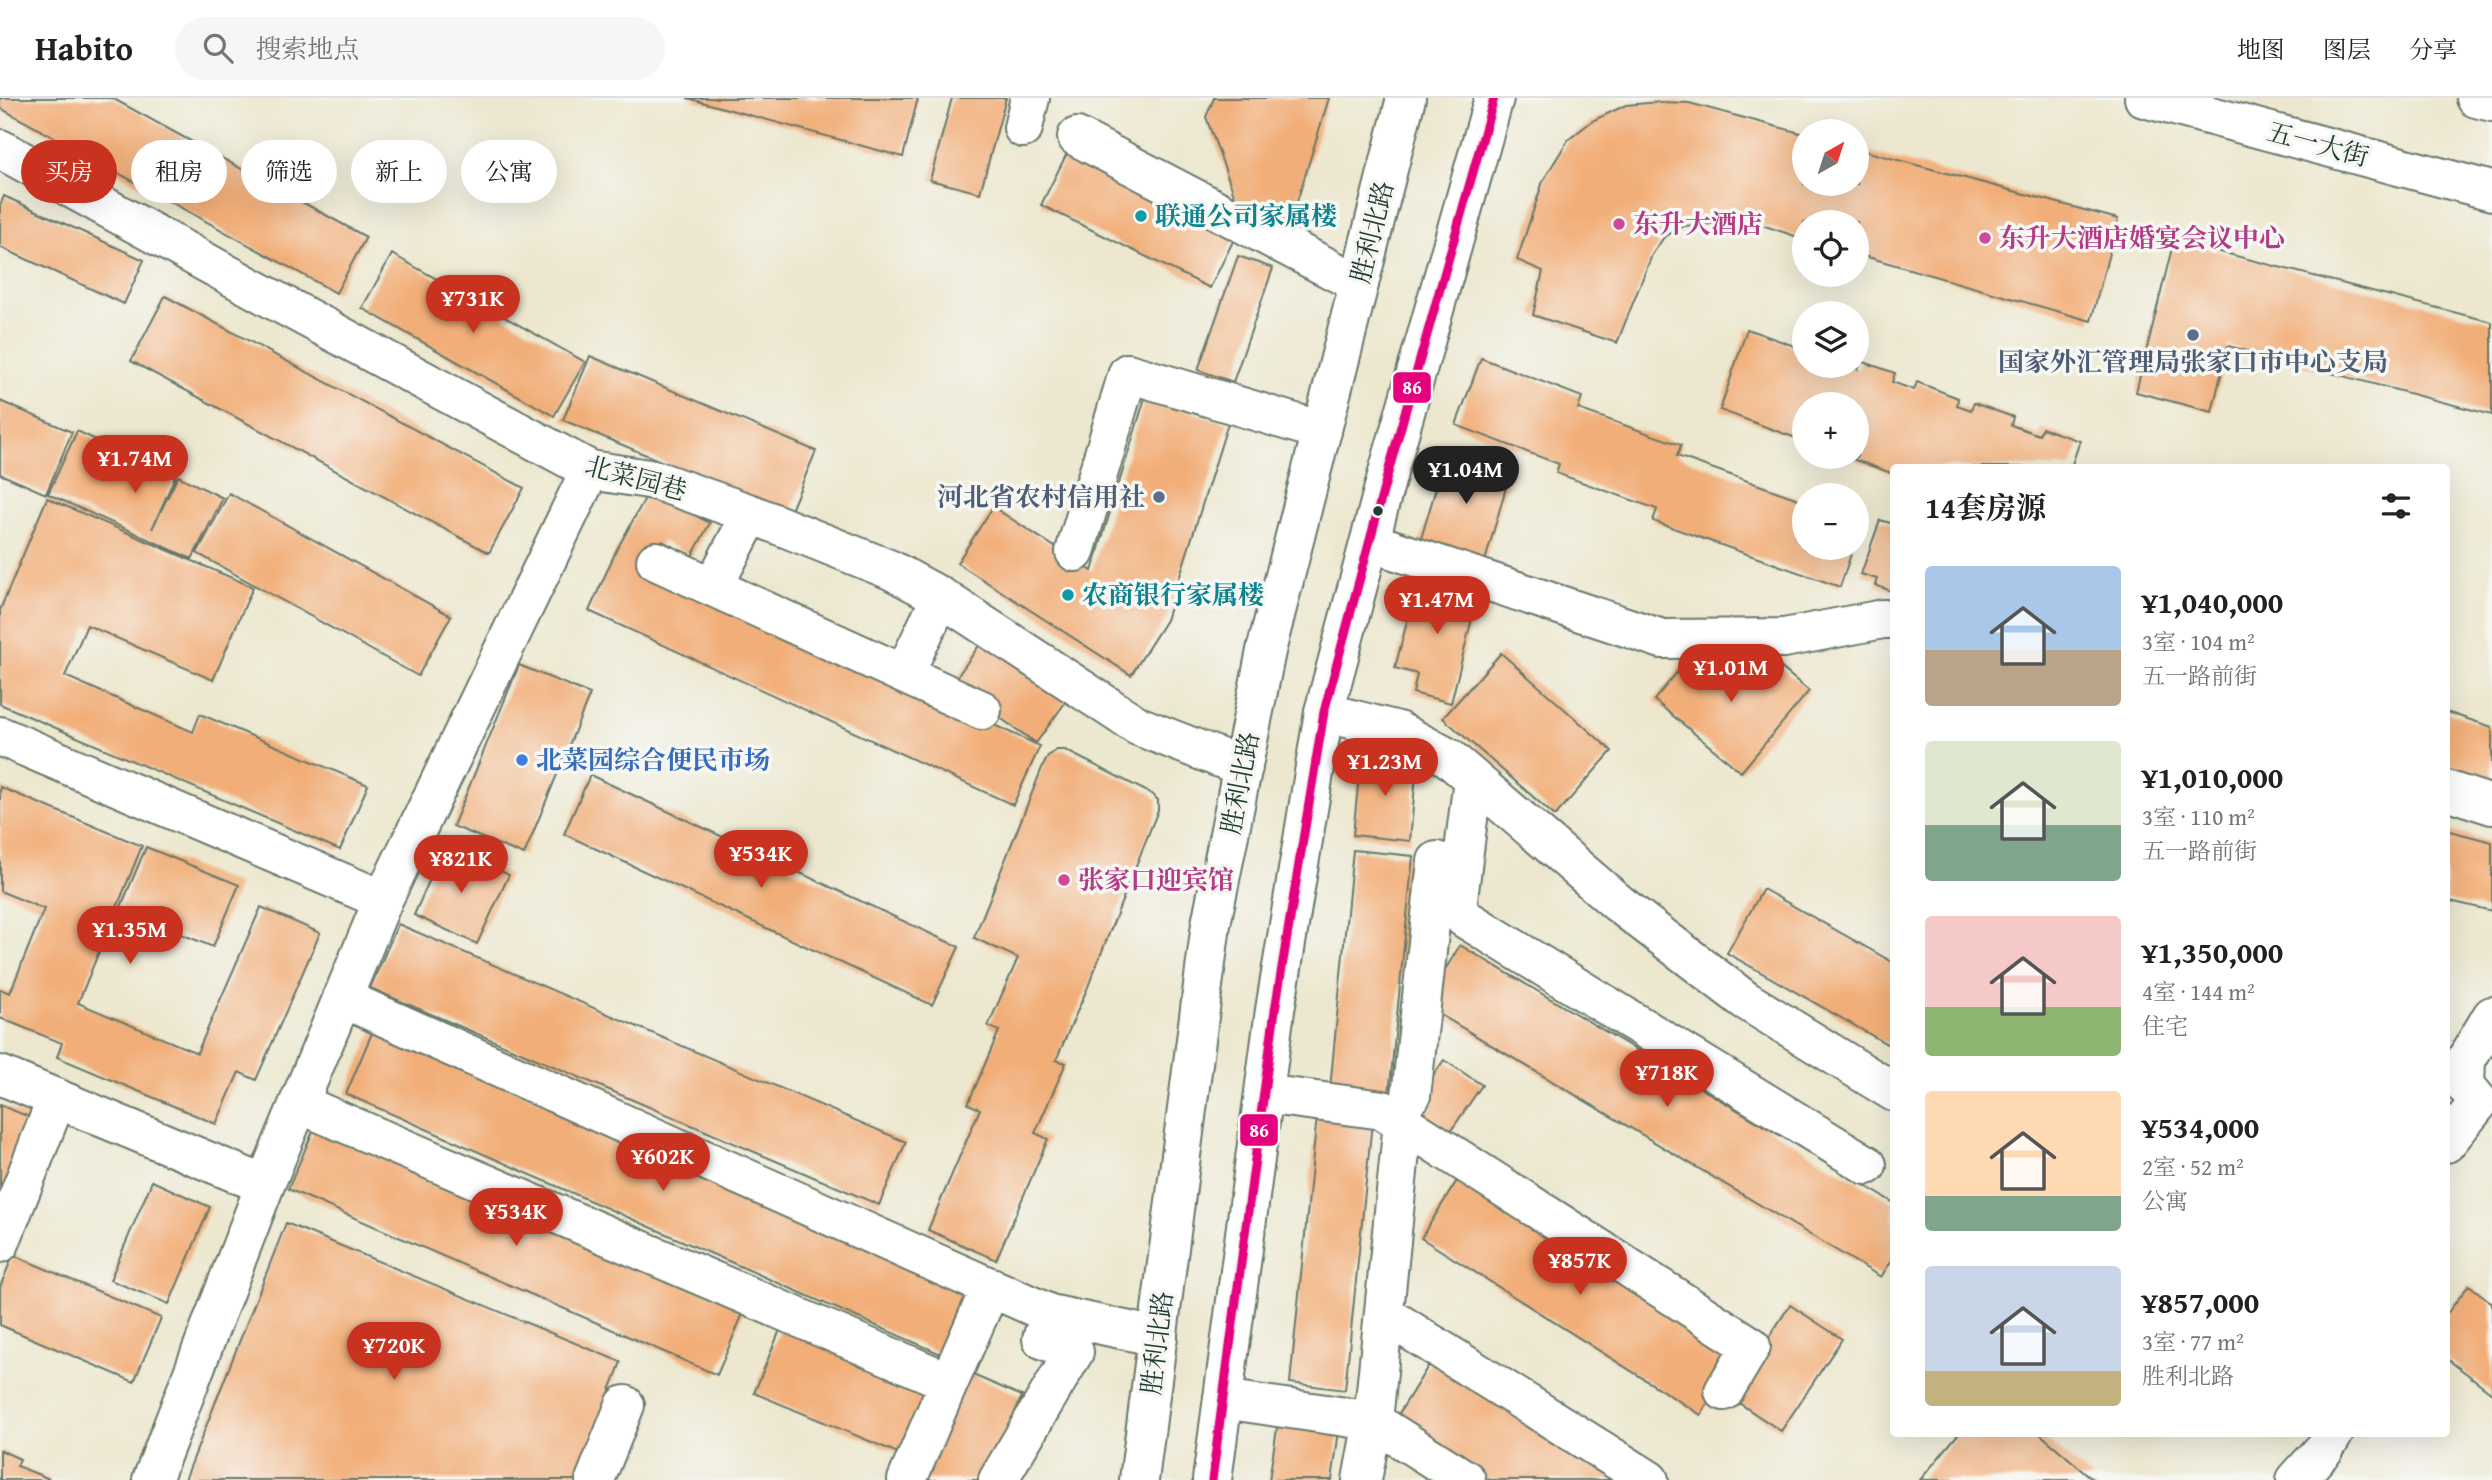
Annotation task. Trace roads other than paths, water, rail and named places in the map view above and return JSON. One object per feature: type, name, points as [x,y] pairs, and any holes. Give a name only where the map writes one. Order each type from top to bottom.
[{"type":"main road","name":"胜利北路","points":[[1139,1480],[1211,924],[1266,651],[1406,98]]},
{"type":"main road","points":[[1212,1480],[1275,1010],[1324,712],[1494,98]]},
{"type":"main road","name":"五一大街","points":[[2144,98],[2492,191]]},
{"type":"main road","points":[[2476,98],[2492,102]]},
{"type":"main road","points":[[1077,137],[1359,284]]},
{"type":"main road","name":"北菜园巷","points":[[0,149],[275,302],[590,470],[655,480],[751,514],[891,570],[941,597],[1138,726],[1243,767]]},
{"type":"main road","points":[[1075,552],[1128,373],[1322,431]]},
{"type":"main road","points":[[152,1480],[265,1185],[383,900],[590,470]]},
{"type":"main road","points":[[713,587],[751,514]]},
{"type":"main road","points":[[1370,542],[1662,639],[1784,638],[1890,619]]},
{"type":"main road","points":[[656,561],[982,710]]},
{"type":"main road","points":[[904,674],[941,597]]},
{"type":"main road","points":[[1324,712],[1398,731],[1461,769],[1618,903],[1745,1000],[1890,1090]]},
{"type":"main road","points":[[0,736],[383,900]]},
{"type":"main road","points":[[1364,1478],[1373,1421],[1407,1109],[1461,769]]},
{"type":"main road","points":[[1461,769],[1457,907],[1464,918],[1867,1165]]},
{"type":"main road","points":[[2450,791],[2492,805]]},
{"type":"main road","points":[[342,998],[1051,1314],[1158,1337]]},
{"type":"main road","points":[[2450,1138],[2479,1102],[2465,1085],[2466,1060],[2492,1016]]},
{"type":"main road","points":[[0,1075],[265,1185]]},
{"type":"main road","points":[[1264,1094],[1383,1110],[1407,1109],[1751,1346],[1724,1391]]},
{"type":"main road","points":[[0,1243],[57,1098]]},
{"type":"main road","points":[[300,1104],[949,1382]]},
{"type":"main road","points":[[907,1480],[991,1287]]},
{"type":"main road","points":[[998,1480],[1074,1352],[1042,1339],[1051,1314]]},
{"type":"main road","points":[[1384,1314],[1649,1480]]},
{"type":"main road","points":[[1223,1399],[1373,1421],[1466,1480]]},
{"type":"main road","points":[[595,1480],[625,1405]]},
{"type":"main road","points":[[2296,1480],[2332,1437]]},
{"type":"place","name":"联通公司家属楼","points":[[1141,216]]},
{"type":"place","name":"东升大酒店","points":[[1619,224]]},
{"type":"place","name":"东升大酒店婚宴会议中心","points":[[1985,238]]},
{"type":"place","name":"国家外汇管理局张家口市中心支局","points":[[2193,335]]},
{"type":"place","name":"河北省农村信用社","points":[[1159,497]]},
{"type":"place","name":"农商银行家属楼","points":[[1068,595]]},
{"type":"place","name":"北菜园综合便民市场","points":[[522,760]]},
{"type":"place","name":"张家口迎宾馆","points":[[1064,880]]}]
